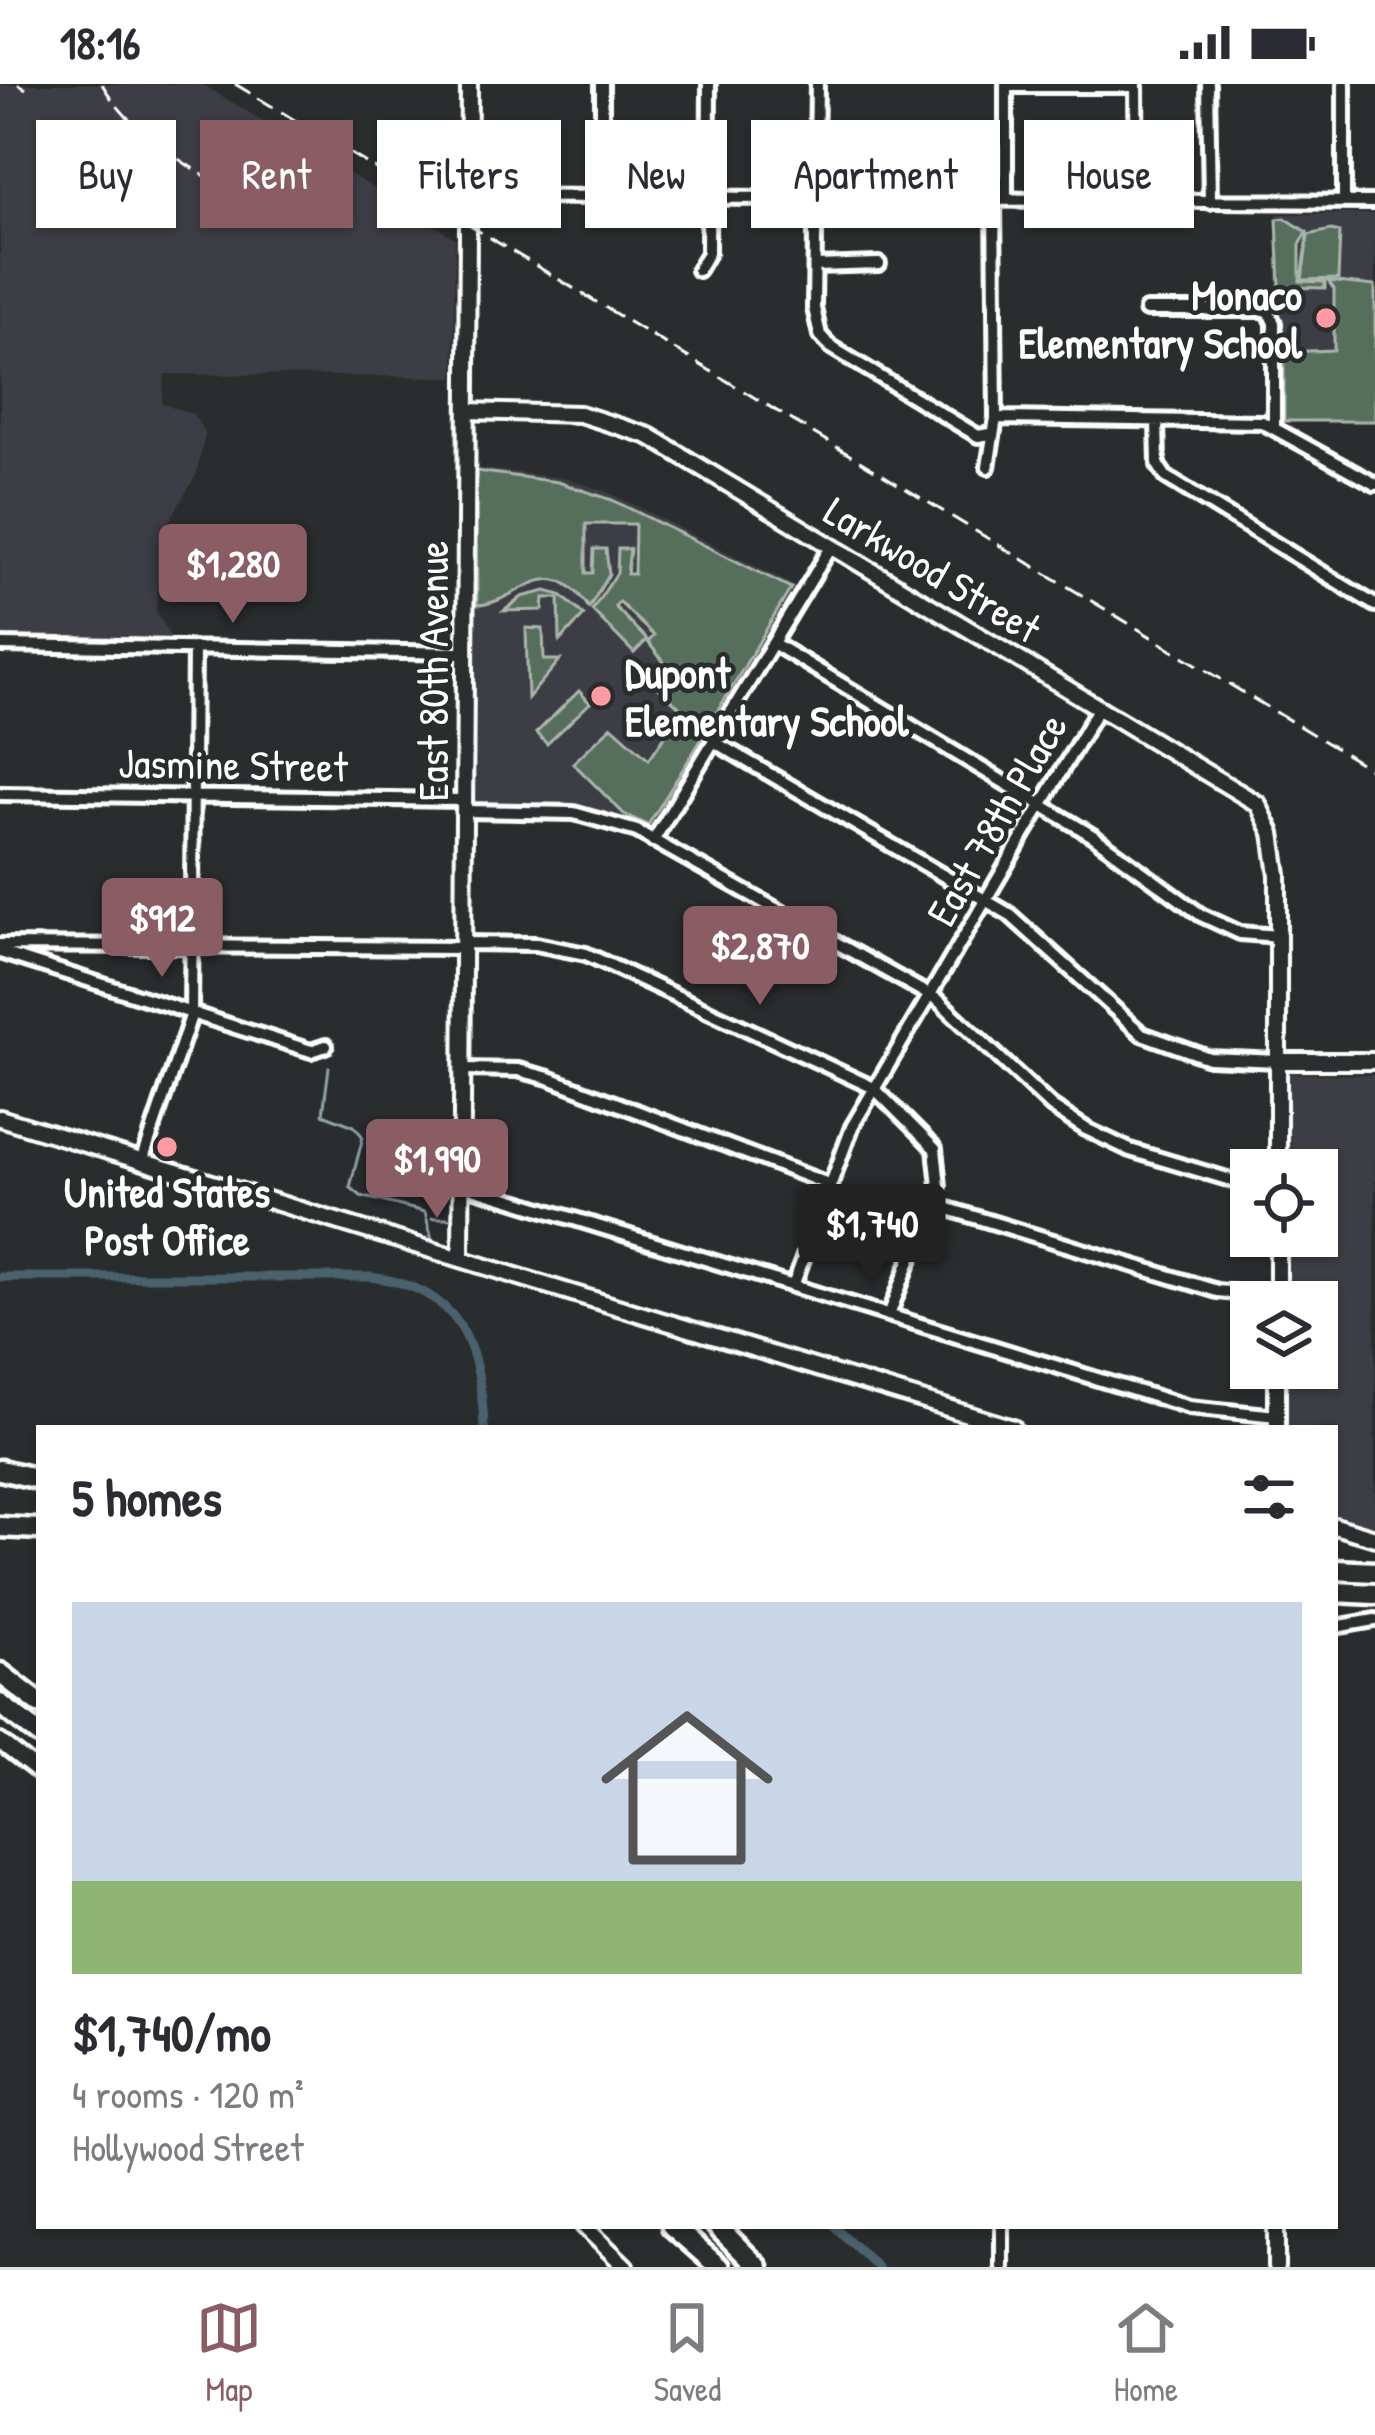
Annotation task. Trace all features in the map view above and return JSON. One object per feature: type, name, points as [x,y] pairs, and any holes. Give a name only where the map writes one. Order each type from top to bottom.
[{"type":"highway","points":[[0,1470],[36,1478]]},
{"type":"highway","points":[[0,1526],[36,1528]]},
{"type":"highway","points":[[1338,1570],[1375,1572]]},
{"type":"highway","points":[[1338,1592],[1375,1594]]},
{"type":"highway","points":[[0,1673],[36,1701]]},
{"type":"highway","points":[[0,1704],[36,1732]]},
{"type":"highway","points":[[675,2229],[719,2267]]},
{"type":"highway","points":[[720,2229],[758,2267]]},
{"type":"street","name":"East 80th Avenue","points":[[469,84],[469,120]]},
{"type":"street","points":[[602,84],[602,120]]},
{"type":"street","points":[[709,84],[709,120]]},
{"type":"street","points":[[817,84],[817,120]]},
{"type":"street","points":[[1208,84],[1210,202]]},
{"type":"street","points":[[1344,84],[1344,202]]},
{"type":"street","points":[[1024,200],[1000,200],[1006,85],[1136,86],[1136,120]]},
{"type":"street","points":[[1194,202],[1375,202]]},
{"type":"street","name":"East 80th Avenue","points":[[461,1258],[468,228]]},
{"type":"street","points":[[698,270],[708,254],[708,228]]},
{"type":"street","points":[[816,228],[820,334],[831,347],[978,436],[990,434]]},
{"type":"street","points":[[988,467],[996,418],[999,228]]},
{"type":"street","points":[[815,266],[879,264]]},
{"type":"street","points":[[1146,310],[1268,310],[1274,323],[1274,425]]},
{"type":"street","name":"Larkwood Street","points":[[466,412],[580,414],[614,421],[649,436],[1258,804],[1277,857],[1278,1149]]},
{"type":"street","points":[[996,418],[1274,425],[1375,484]]},
{"type":"street","points":[[1156,421],[1158,465],[1166,478],[1375,605]]},
{"type":"street","points":[[653,841],[832,547]]},
{"type":"street","points":[[773,643],[1043,806],[1218,924],[1278,936]]},
{"type":"street","points":[[0,645],[466,653]]},
{"type":"street","points":[[142,1162],[191,1016],[194,649]]},
{"type":"street","name":"East 78th Place","points":[[793,1286],[828,1184],[874,1088],[1099,707]]},
{"type":"street","points":[[713,741],[1020,922],[1142,1034],[1209,1058],[1375,1061]]},
{"type":"street","name":"Jasmine Street","points":[[0,794],[464,806],[593,815],[653,841],[931,996],[1075,1123],[1130,1150],[1230,1180]]},
{"type":"street","points":[[0,948],[536,944],[586,954],[874,1088],[938,1156],[940,1179],[890,1315]]},
{"type":"street","points":[[0,948],[191,1016],[311,1051],[326,1046]]},
{"type":"street","points":[[463,1069],[527,1072],[828,1184]]},
{"type":"street","points":[[0,1118],[1003,1425]]},
{"type":"street","points":[[463,1185],[1189,1407],[1277,1422],[1277,1389]]},
{"type":"street","points":[[932,1204],[1230,1293]]},
{"type":"street","points":[[1338,1527],[1375,1538]]},
{"type":"street","points":[[1338,1626],[1375,1620]]},
{"type":"street","points":[[0,1742],[36,1770]]},
{"type":"street","points":[[587,2229],[626,2267]]},
{"type":"street","points":[[1002,2229],[1002,2267]]},
{"type":"street","points":[[1276,2229],[1276,2267]]},
{"type":"shaded area","points":[[0,84],[202,84],[261,120],[200,120],[200,228],[353,228],[353,176],[377,191],[377,228],[439,228],[455,238],[454,377],[165,374],[162,404],[193,414],[205,434],[196,475],[164,530],[156,611],[171,638],[0,637]]},
{"type":"shaded area","name":"Monaco Elementary School","points":[[1277,214],[1375,214],[1375,423],[1276,422]]},
{"type":"shaded area","name":"Dupont Elementary School","points":[[474,468],[564,478],[610,493],[797,587],[650,833],[595,809],[469,806]]},
{"type":"shaded area","points":[[1278,1073],[1375,1075],[1375,1538],[1338,1527],[1338,1425],[1277,1425],[1277,1389],[1338,1389],[1338,1281],[1277,1281],[1277,1257],[1338,1257],[1338,1149],[1278,1149]]},
{"type":"green space","points":[[1285,218],[1307,232],[1300,245],[1300,281],[1325,282],[1325,288],[1280,287],[1277,219]]},
{"type":"green space","points":[[1340,232],[1338,279],[1302,280],[1308,235]]},
{"type":"green space","points":[[1328,281],[1375,286],[1375,421],[1284,421],[1284,352],[1334,350],[1334,289]]},
{"type":"green space","points":[[476,471],[558,482],[612,500],[791,588],[706,731],[654,684],[666,665],[648,642],[654,636],[619,602],[615,607],[647,640],[634,653],[592,610],[617,573],[618,549],[630,549],[627,574],[634,574],[635,524],[586,524],[586,573],[593,573],[594,549],[606,549],[609,574],[589,608],[561,581],[547,580],[477,605]]},
{"type":"green space","points":[[546,591],[561,595],[584,615],[560,641],[559,598],[544,598],[543,610],[504,611],[522,597]]},
{"type":"green space","points":[[526,628],[543,629],[544,660],[560,660],[528,698]]},
{"type":"green space","points":[[579,691],[590,703],[547,744],[536,733]]},
{"type":"green space","points":[[678,717],[703,737],[648,825],[624,814],[573,763],[612,726],[649,759]]},
{"type":"waterway","points":[[329,1067],[323,1114],[354,1126],[363,1137],[350,1187],[361,1196],[425,1212],[432,1240]]},
{"type":"waterway","points":[[432,1218],[448,1218]]},
{"type":"waterway","points":[[0,1277],[370,1277],[401,1283],[445,1307],[460,1325],[478,1371],[484,1425]]},
{"type":"waterway","points":[[837,2229],[877,2267]]},
{"type":"railway","points":[[18,84],[26,89]]},
{"type":"railway","points":[[102,84],[137,127],[200,172]]},
{"type":"railway","points":[[235,84],[1375,772]]},
{"type":"place","name":"Monaco Elementary School","points":[[1326,318]]},
{"type":"place","name":"Dupont Elementary School","points":[[601,696]]},
{"type":"place","name":"United States Post Office","points":[[167,1147]]}]
